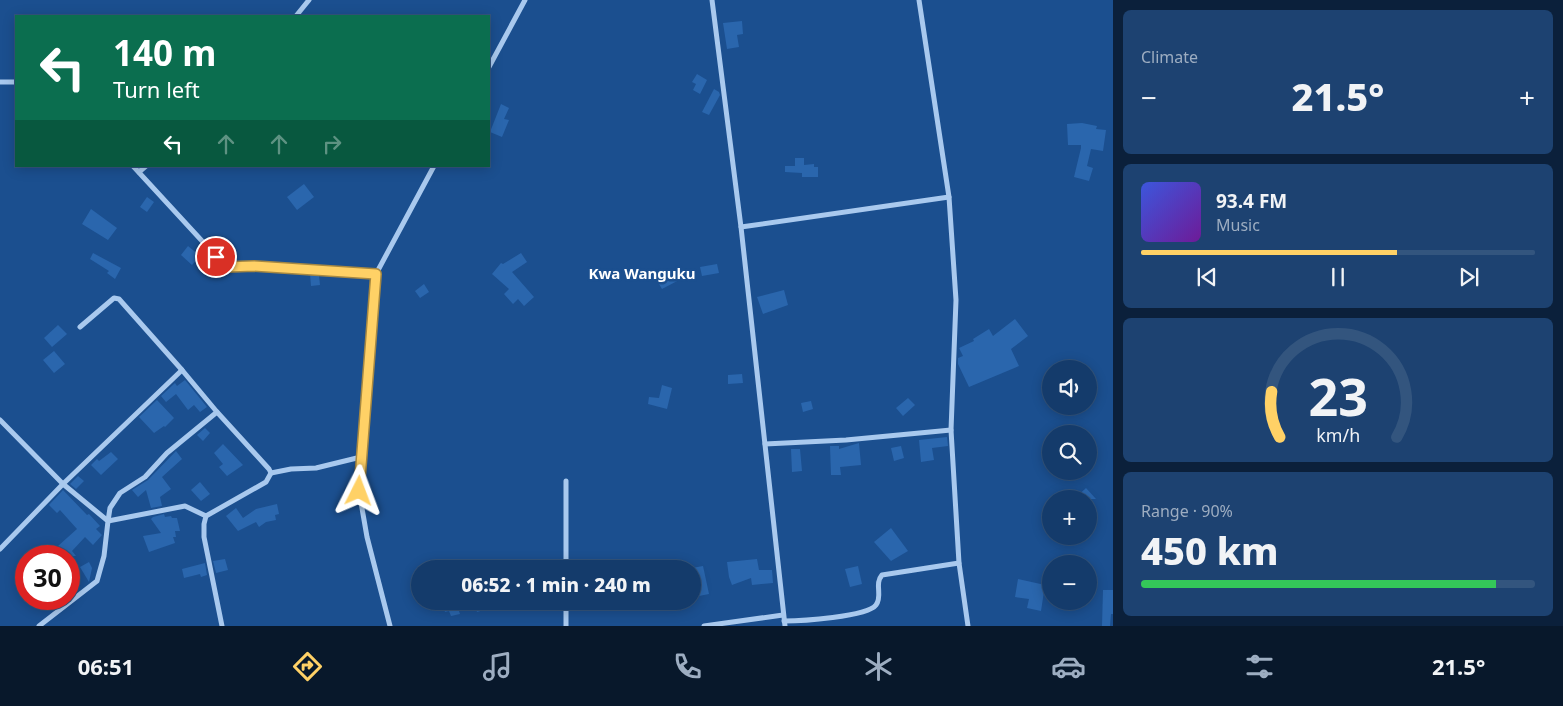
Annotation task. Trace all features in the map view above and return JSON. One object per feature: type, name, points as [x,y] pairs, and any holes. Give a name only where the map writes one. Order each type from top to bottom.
[{"type":"street","points":[[297,15],[309,0]]},
{"type":"street","points":[[490,65],[525,0]]},
{"type":"street","points":[[712,0],[741,226],[784,621]]},
{"type":"street","points":[[919,0],[949,197],[956,300],[951,430],[959,562],[968,626]]},
{"type":"street","points":[[0,82],[15,82]]},
{"type":"street","points":[[134,167],[226,267],[254,266],[376,274]]},
{"type":"street","points":[[139,172],[145,167]]},
{"type":"street","points":[[390,626],[367,537],[359,491],[376,274],[433,167]]},
{"type":"street","points":[[741,226],[949,197]]},
{"type":"street","points":[[80,327],[114,298],[119,299],[271,473]]},
{"type":"street","points":[[0,549],[63,484],[182,370]]},
{"type":"street","points":[[39,626],[97,581],[104,556],[110,508],[120,493],[145,477],[167,453],[217,412]]},
{"type":"street","points":[[0,420],[63,484],[108,521]]},
{"type":"street","points":[[765,444],[846,440],[951,430]]},
{"type":"street","points":[[222,626],[204,537],[206,516],[266,482],[271,473],[291,469],[316,468],[361,457]]},
{"type":"street","points":[[566,481],[566,560]]},
{"type":"street","points":[[108,521],[185,506],[206,516]]},
{"type":"street","points":[[704,626],[831,618],[867,610],[876,605],[878,584],[882,575],[959,562]]},
{"type":"street","points":[[566,610],[566,626]]},
{"type":"building","points":[[742,21],[743,34],[737,35],[739,47],[727,49],[723,23]]},
{"type":"building","points":[[697,74],[707,80],[700,94],[693,90],[696,84],[692,82]]},
{"type":"building","points":[[714,89],[720,95],[709,115],[702,112]]},
{"type":"building","points":[[501,104],[509,108],[504,119],[509,120],[502,137],[490,132]]},
{"type":"building","points":[[1082,123],[1097,126],[1096,129],[1106,130],[1103,151],[1091,149],[1087,166],[1093,168],[1089,181],[1074,177],[1081,145],[1068,145],[1067,124]]},
{"type":"building","points":[[795,158],[804,158],[804,165],[814,164],[814,167],[818,167],[818,177],[802,177],[802,173],[785,172],[785,166],[795,166]]},
{"type":"building","points":[[304,184],[314,197],[297,210],[287,197]]},
{"type":"building","points":[[147,197],[154,202],[147,212],[140,207]]},
{"type":"building","points":[[91,209],[117,228],[108,240],[82,224]]},
{"type":"building","points":[[188,246],[200,256],[192,265],[181,255]]},
{"type":"building","points":[[93,253],[121,268],[115,279],[107,273],[109,271],[90,259]]},
{"type":"building","points":[[521,253],[527,262],[512,272],[534,297],[524,306],[518,299],[513,304],[504,294],[509,289],[492,274],[501,263],[503,264]]},
{"type":"building","points":[[717,264],[719,273],[702,276],[700,267]]},
{"type":"building","points":[[676,269],[681,279],[662,289],[656,279]]},
{"type":"building","points":[[310,274],[319,275],[320,285],[311,286]]},
{"type":"building","points":[[424,284],[429,292],[420,298],[415,291]]},
{"type":"building","points":[[784,290],[788,305],[763,314],[757,297]]},
{"type":"building","points":[[1015,319],[1028,336],[1011,349],[1019,366],[969,387],[958,364],[958,358],[963,356],[959,348],[974,341],[973,339],[989,329],[993,336]]},
{"type":"building","points":[[58,325],[67,334],[52,347],[44,338]]},
{"type":"building","points":[[54,351],[65,364],[54,373],[43,360]]},
{"type":"building","points":[[742,374],[743,383],[728,384],[728,375]]},
{"type":"building","points":[[185,380],[207,407],[200,412],[194,405],[188,410],[176,394],[166,402],[161,396],[175,383],[177,386]]},
{"type":"building","points":[[662,385],[672,388],[667,409],[648,404],[649,397],[659,398]]},
{"type":"building","points":[[908,398],[915,405],[903,416],[896,408]]},
{"type":"building","points":[[157,400],[174,418],[165,427],[154,433],[139,417]]},
{"type":"building","points":[[811,401],[813,409],[803,412],[801,403]]},
{"type":"building","points":[[205,428],[210,433],[203,441],[197,435]]},
{"type":"building","points":[[947,437],[948,446],[932,448],[934,460],[921,462],[919,440]]},
{"type":"building","points":[[859,443],[861,465],[840,467],[841,475],[831,475],[830,446],[839,446],[839,449]]},
{"type":"building","points":[[223,444],[243,465],[227,476],[219,467],[223,464],[214,453]]},
{"type":"building","points":[[901,446],[904,458],[894,461],[891,448]]},
{"type":"building","points":[[791,449],[800,449],[802,471],[792,472]]},
{"type":"building","points":[[176,451],[182,459],[162,477],[171,489],[160,497],[162,506],[151,508],[146,490],[138,497],[132,490],[148,480]]},
{"type":"building","points":[[111,452],[118,459],[101,475],[91,465],[97,459],[99,461]]},
{"type":"building","points":[[78,476],[84,481],[76,489],[70,484]]},
{"type":"building","points":[[200,482],[210,494],[201,501],[191,490]]},
{"type":"building","points":[[63,490],[100,526],[96,529],[102,535],[93,545],[85,537],[78,545],[59,545],[77,529],[60,510],[57,513],[49,505]]},
{"type":"building","points":[[277,504],[279,514],[275,515],[276,520],[266,522],[259,527],[256,522],[238,531],[226,516],[236,508],[243,518],[256,509]]},
{"type":"building","points":[[164,514],[165,517],[177,518],[180,531],[175,531],[176,537],[173,537],[175,543],[149,552],[143,536],[161,533],[151,519]]},
{"type":"building","points":[[891,528],[908,551],[891,561],[874,542]]},
{"type":"building","points":[[225,559],[228,570],[216,573],[213,561]]},
{"type":"building","points":[[757,559],[759,570],[772,570],[773,583],[752,585],[751,578],[732,585],[727,562]]},
{"type":"building","points":[[89,562],[92,568],[89,582],[80,567]]},
{"type":"building","points":[[205,563],[207,575],[201,577],[200,574],[184,578],[182,569]]},
{"type":"building","points":[[701,566],[703,566],[709,594],[701,596]]},
{"type":"building","points":[[858,566],[862,584],[850,587],[845,569]]},
{"type":"building","points":[[1018,579],[1042,584],[1041,611],[1027,608],[1029,599],[1015,597]]},
{"type":"building","points":[[1103,590],[1113,590],[1113,614],[1111,614],[1110,626],[1102,626]]},
{"type":"building","points":[[444,610],[459,610],[460,614],[451,616],[449,611],[445,612]]},
{"type":"district","name":"Kwa Wanguku","points":[[642,273]]},
{"type":"route","points":[[216,257],[226,267],[254,266],[376,274],[359,491]]}]
